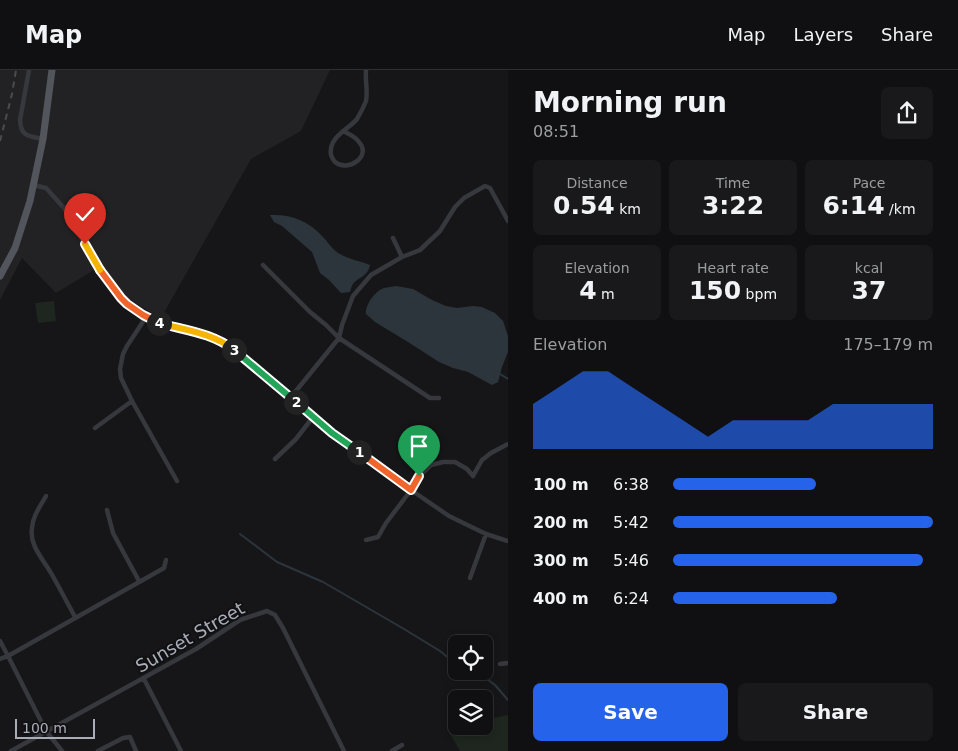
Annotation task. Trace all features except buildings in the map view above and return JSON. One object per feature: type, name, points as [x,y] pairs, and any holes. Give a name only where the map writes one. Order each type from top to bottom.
[{"type":"main road","points":[[0,276],[14,248],[30,201],[43,139],[52,70]]},
{"type":"street","points":[[29,70],[20,128],[23,133],[29,136],[43,139]]},
{"type":"street","points":[[343,131],[359,141],[363,147],[363,153],[350,166],[335,162],[332,158],[331,146],[343,131],[357,119],[366,100],[366,70]]},
{"type":"street","points":[[33,184],[46,188],[64,208],[100,270],[121,298],[135,310],[158,322],[203,334],[225,343],[332,433],[411,490],[449,516],[486,534],[508,541]]},
{"type":"street","points":[[291,397],[339,338],[342,324],[353,296],[371,275],[402,257],[420,250],[440,231],[455,206],[464,198],[486,186],[490,188],[508,221]]},
{"type":"street","points":[[393,238],[402,257]]},
{"type":"street","points":[[263,265],[339,338],[430,398],[439,398]]},
{"type":"street","points":[[146,317],[127,346],[120,361],[121,378],[177,481]]},
{"type":"street","points":[[95,428],[132,401]]},
{"type":"street","points":[[275,458],[296,439],[313,417]]},
{"type":"street","points":[[366,540],[378,537],[419,476],[431,465],[455,462],[474,476],[482,460],[508,444]]},
{"type":"street","points":[[46,496],[35,514],[31,529],[32,540],[75,617]]},
{"type":"street","points":[[107,510],[113,533],[139,582]]},
{"type":"street","points":[[470,578],[486,534]]},
{"type":"street","points":[[0,659],[164,568],[166,560]]},
{"type":"street","name":"Sunset Street","points":[[11,751],[144,679],[196,649],[240,620],[267,611],[275,615],[283,628],[344,751]]},
{"type":"street","points":[[0,641],[46,731],[62,751]]},
{"type":"street","points":[[500,664],[508,663]]},
{"type":"street","points":[[144,679],[181,751]]},
{"type":"street","points":[[98,751],[123,738],[130,737],[136,751]]},
{"type":"street","points":[[392,751],[402,745]]},
{"type":"shaded area","points":[[0,70],[330,70],[301,131],[251,159],[161,318],[124,297],[102,265],[56,293],[22,258],[0,300]]},
{"type":"shaded area","points":[[270,215],[292,217],[306,223],[318,231],[337,253],[370,265],[369,269],[365,275],[355,281],[350,292],[341,293],[320,273],[312,252],[282,226],[274,222]]},
{"type":"shaded area","points":[[396,286],[413,289],[446,306],[457,308],[482,307],[495,313],[503,321],[508,336],[508,352],[498,382],[492,385],[468,372],[439,362],[375,322],[366,314],[369,303],[377,292],[384,288]]},
{"type":"shaded area","points":[[54,301],[56,321],[38,323],[35,303]]},
{"type":"shaded area","points":[[508,715],[508,751],[460,751],[451,735],[493,735],[493,718]]},
{"type":"waterway","points":[[500,374],[508,379]]},
{"type":"waterway","points":[[240,534],[277,562],[323,582],[404,629],[448,658]]},
{"type":"waterway","points":[[488,680],[508,700]]},
{"type":"railway","points":[[0,141],[16,70]]},
{"type":"route","points":[[85,244],[100,270],[121,298],[135,310],[158,322],[203,334],[225,343],[332,433],[411,490],[419,476]]}]
